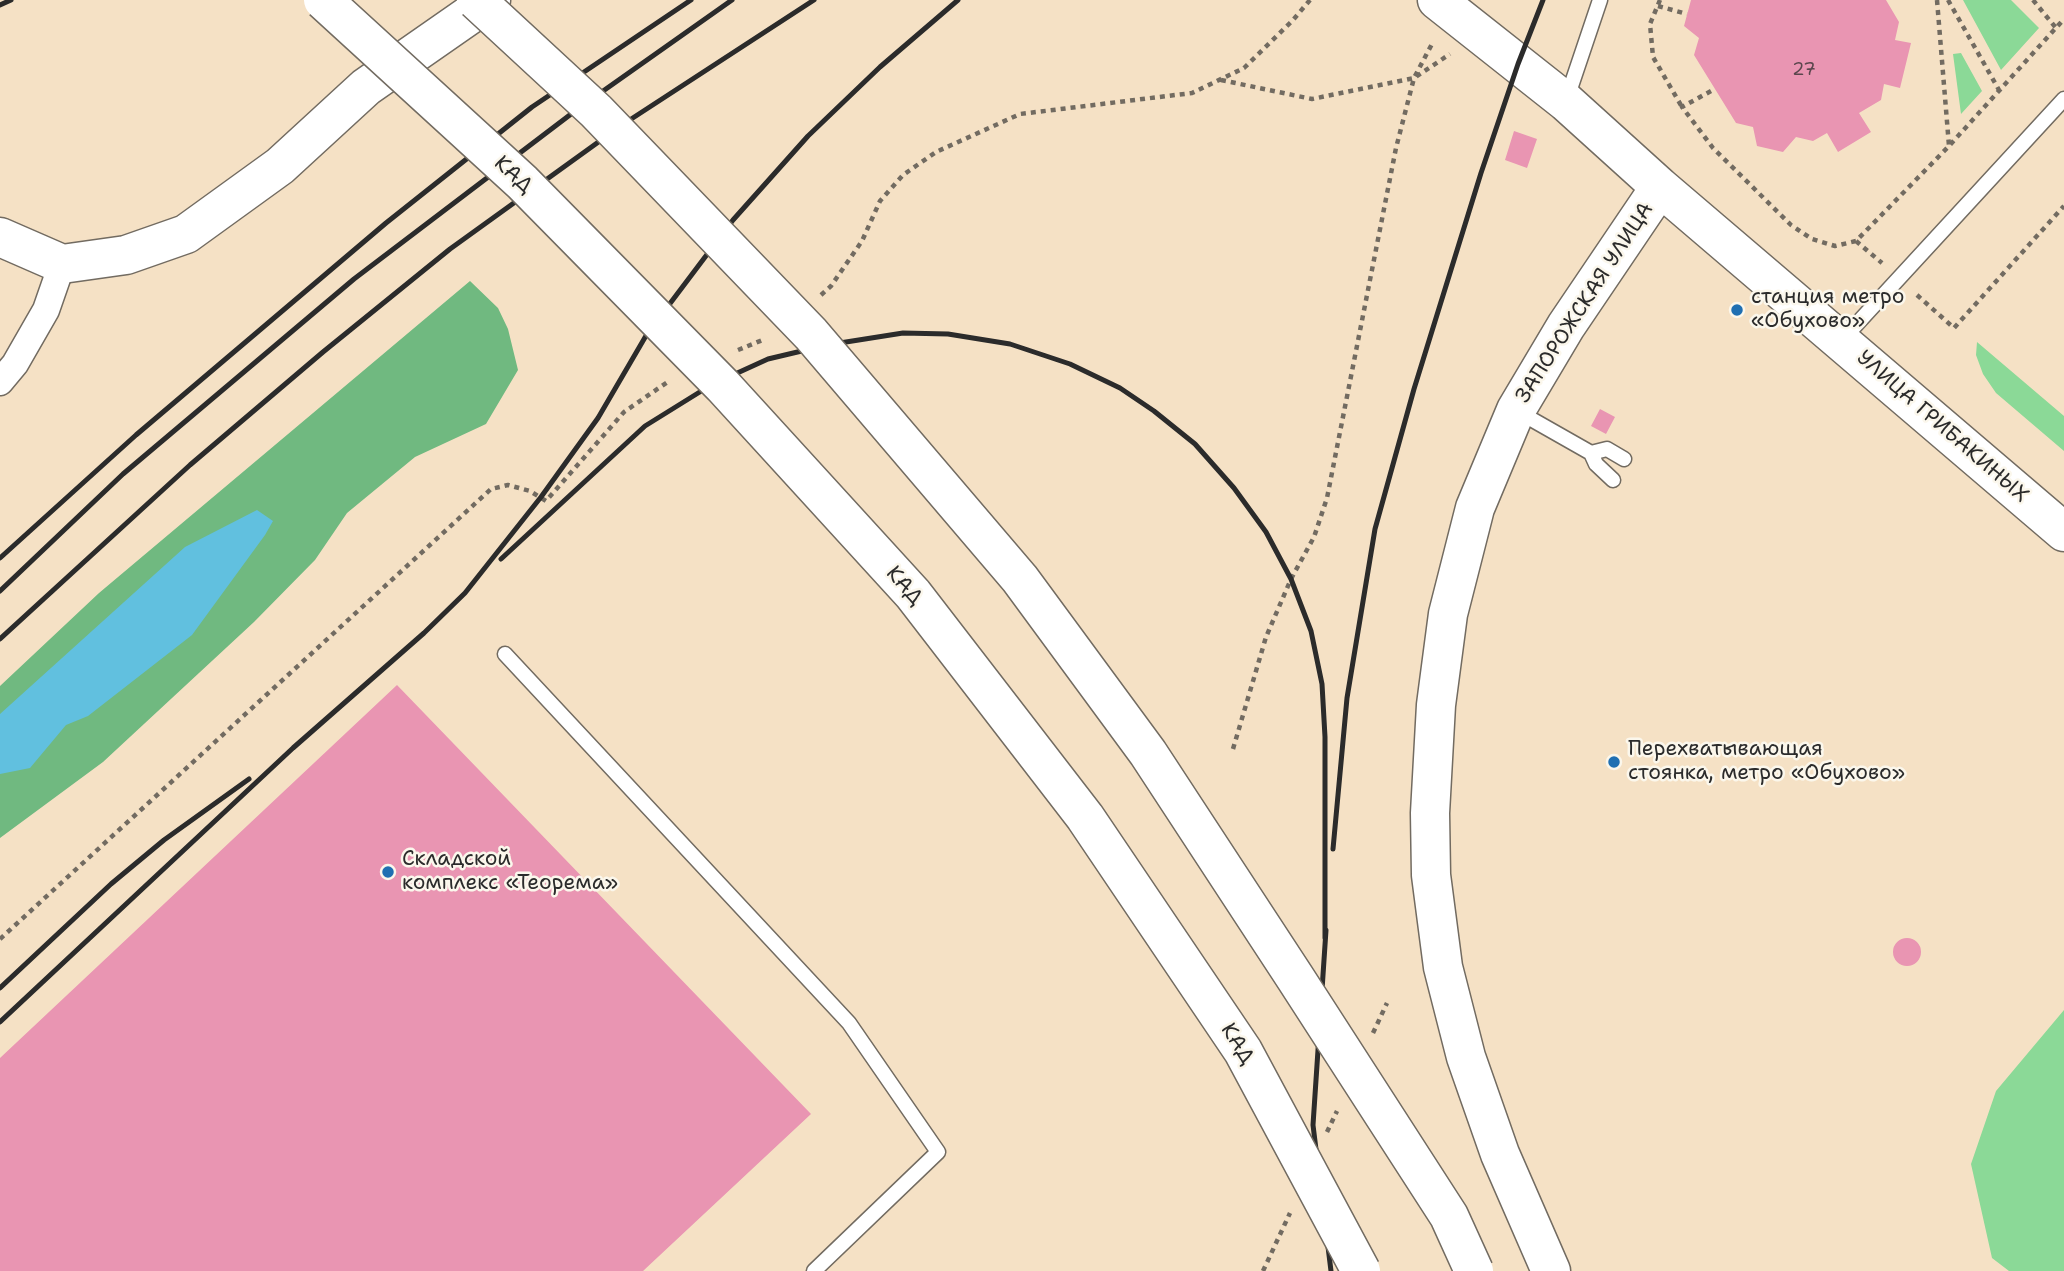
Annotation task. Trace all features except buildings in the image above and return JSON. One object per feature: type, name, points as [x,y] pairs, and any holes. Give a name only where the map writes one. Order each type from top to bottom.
[{"type":"main road","name":"КАД","points":[[323,0],[522,182],[723,386],[913,594],[1084,817],[1243,1051],[1361,1271]]},
{"type":"main road","points":[[476,0],[596,111],[811,334],[1020,579],[1148,754],[1200,832],[1449,1216],[1474,1271]]},
{"type":"main road","points":[[0,237],[62,264],[126,255],[186,234],[279,166],[366,87],[491,0]]},
{"type":"main road","name":"УЛИЦА ГРИБАКИНЫХ","points":[[1443,5],[1566,102],[1660,187],[2064,532]]},
{"type":"main road","name":"ЗАПОРОЖСКАЯ УЛИЦА","points":[[1551,1271],[1500,1154],[1466,1057],[1443,967],[1431,876],[1430,813],[1436,705],[1448,614],[1475,508],[1516,410],[1566,326],[1660,187]]},
{"type":"street","points":[[0,382],[15,364],[46,310],[62,264]]},
{"type":"lane","points":[[1566,102],[1601,0]]},
{"type":"lane","points":[[1841,341],[2064,100]]},
{"type":"lane","points":[[1516,410],[1591,453],[1596,464],[1613,480]]},
{"type":"lane","points":[[1591,453],[1607,449],[1625,459]]},
{"type":"lane","points":[[505,654],[849,1024],[938,1152],[814,1271]]},
{"type":"path","points":[[812,302],[831,286],[862,241],[880,201],[903,174],[936,152],[1020,114],[1192,93],[1244,68],[1310,0]]},
{"type":"path","points":[[1937,0],[1949,146]]},
{"type":"path","points":[[1948,0],[2000,90]]},
{"type":"path","points":[[2034,0],[2056,28]]},
{"type":"path","points":[[1687,14],[1659,3],[1650,24],[1653,57],[1682,107],[1713,148],[1791,225],[1812,239],[1835,246],[1856,240],[1949,146],[2064,19]]},
{"type":"path","points":[[1233,749],[1266,637],[1291,579],[1314,537],[1327,498],[1396,148],[1414,78],[1443,5]]},
{"type":"path","points":[[1220,79],[1312,99],[1414,78],[1452,53],[1491,43]]},
{"type":"path","points":[[1682,107],[1711,92]]},
{"type":"path","points":[[1955,328],[2064,206]]},
{"type":"path","points":[[732,353],[776,334]]},
{"type":"path","points":[[0,939],[491,489],[508,485],[530,491],[546,501],[624,412],[670,381]]},
{"type":"green space","points":[[1963,0],[2011,0],[2039,28],[2001,70]]},
{"type":"green space","points":[[1961,53],[1982,91],[1961,114],[1953,54]]},
{"type":"green space","points":[[470,281],[498,308],[508,329],[518,370],[486,424],[415,457],[347,513],[315,560],[254,622],[103,762],[0,838],[0,686],[99,593]]},
{"type":"green space","points":[[1977,342],[2064,416],[2064,451],[1996,393],[1983,374],[1976,355]]},
{"type":"green space","points":[[2064,1010],[2064,1271],[2009,1271],[1992,1258],[1971,1164],[1996,1091]]},
{"type":"water","points":[[257,510],[273,521],[192,635],[88,716],[66,725],[30,768],[0,774],[0,714],[185,547]]},
{"type":"railway","points":[[0,5],[11,0]]},
{"type":"railway","points":[[0,558],[136,435],[386,223],[532,107],[691,0]]},
{"type":"railway","points":[[0,591],[123,474],[354,279],[579,108],[732,0]]},
{"type":"railway","points":[[0,639],[190,465],[450,249],[622,125],[814,0]]},
{"type":"railway","points":[[0,1022],[293,748],[424,633],[465,593],[541,497],[598,418],[647,334],[733,220],[808,136],[880,67],[958,0]]},
{"type":"railway","points":[[1333,849],[1347,698],[1375,529],[1414,389],[1481,173],[1543,0]]},
{"type":"railway","points":[[501,559],[645,426],[711,385],[768,359],[827,345],[903,333],[948,334],[1010,344],[1070,364],[1120,388],[1195,444],[1234,488],[1266,532],[1291,579],[1311,631],[1322,684],[1325,737],[1325,938]]},
{"type":"railway","points":[[0,988],[111,884],[164,840],[249,779]]},
{"type":"railway","points":[[1326,930],[1313,1125],[1331,1271]]},
{"type":"place","name":"станция метро «Обухово»","points":[[1737,310]]},
{"type":"place","name":"Перехватывающая стоянка, метро «Обухово»","points":[[1614,762]]},
{"type":"place","name":"Складской комплекс «Теорема»","points":[[388,872]]}]
